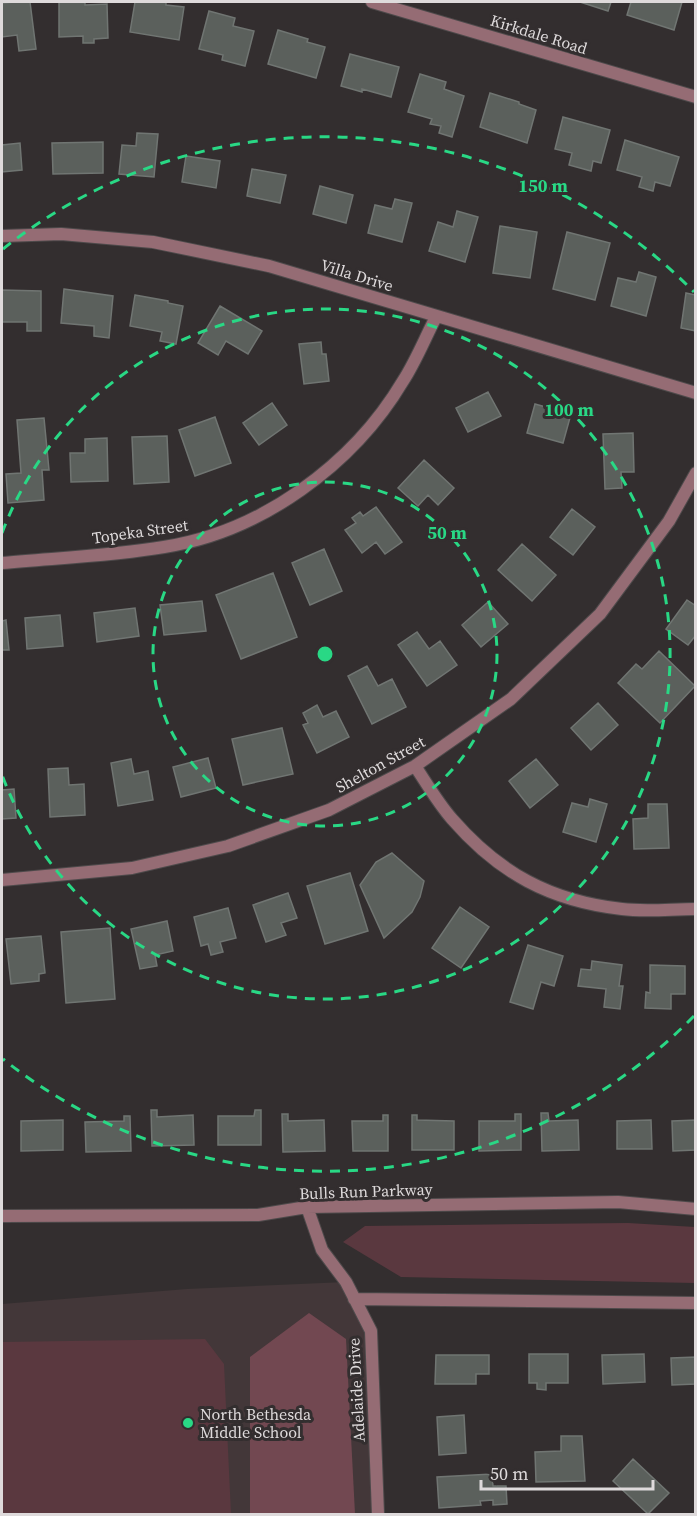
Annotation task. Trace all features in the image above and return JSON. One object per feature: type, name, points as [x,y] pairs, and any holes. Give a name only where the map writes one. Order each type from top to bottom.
[{"type":"street","name":"Kirkdale Road","points":[[372,2],[696,97]]},
{"type":"street","name":"Villa Drive","points":[[2,236],[61,234],[153,242],[269,266],[696,393]]},
{"type":"street","name":"Topeka Street","points":[[2,563],[165,547],[217,534],[262,514],[318,478],[367,431],[403,382],[436,317]]},
{"type":"street","name":"Shelton Street","points":[[2,880],[132,868],[228,846],[329,810],[415,766],[511,699],[600,614],[669,520],[696,472]]},
{"type":"street","points":[[415,766],[450,818],[484,853],[524,881],[570,900],[623,910],[696,909]]},
{"type":"street","name":"Bulls Run Parkway","points":[[2,1216],[258,1215],[308,1207],[618,1202],[696,1209]]},
{"type":"street","name":"Adelaide Drive","points":[[308,1207],[322,1250],[346,1282],[371,1331],[378,1515]]},
{"type":"street","points":[[354,1299],[696,1303]]},
{"type":"shaded area","points":[[628,1223],[695,1227],[695,1283],[401,1277],[343,1242],[365,1226]]},
{"type":"shaded area","name":"North Bethesda Middle School","points":[[346,1282],[371,1331],[378,1514],[2,1514],[2,1304],[187,1289]]},
{"type":"shaded area","points":[[309,1313],[346,1339],[355,1514],[250,1514],[250,1357]]},
{"type":"shaded area","points":[[205,1339],[224,1364],[231,1514],[2,1514],[2,1342]]},
{"type":"building","points":[[30,2],[36,49],[19,51],[17,35],[2,37],[2,3]]},
{"type":"building","points":[[59,2],[85,2],[85,5],[107,4],[108,38],[94,39],[94,43],[83,43],[83,36],[59,37]]},
{"type":"building","points":[[135,2],[166,2],[166,5],[184,7],[179,40],[130,32]]},
{"type":"building","points":[[580,2],[611,2],[608,11]]},
{"type":"building","points":[[631,2],[682,2],[674,30],[627,15]]},
{"type":"building","points":[[209,11],[235,18],[233,26],[254,31],[245,66],[222,60],[223,55],[199,49]]},
{"type":"building","points":[[278,30],[325,47],[316,78],[268,64]]},
{"type":"building","points":[[350,54],[399,67],[391,97],[341,86]]},
{"type":"building","points":[[420,74],[446,82],[444,89],[464,96],[452,137],[439,133],[441,126],[430,124],[432,119],[408,112]]},
{"type":"building","points":[[490,93],[536,110],[527,143],[480,127]]},
{"type":"building","points":[[563,117],[610,130],[601,163],[593,161],[591,171],[569,165],[572,153],[555,149]]},
{"type":"building","points":[[137,133],[158,134],[154,177],[119,174],[122,145],[136,146]]},
{"type":"building","points":[[625,140],[679,157],[670,186],[655,182],[653,191],[639,187],[642,177],[617,170]]},
{"type":"building","points":[[103,142],[103,173],[53,174],[52,143]]},
{"type":"building","points":[[20,143],[22,170],[2,172],[2,145]]},
{"type":"building","points":[[186,156],[220,161],[216,188],[182,182]]},
{"type":"building","points":[[252,169],[286,175],[280,203],[247,196]]},
{"type":"building","points":[[320,186],[353,195],[346,223],[313,214]]},
{"type":"building","points":[[395,199],[412,203],[402,242],[368,233],[375,205],[392,209]]},
{"type":"building","points":[[457,211],[478,217],[465,262],[429,251],[438,222],[453,227]]},
{"type":"building","points":[[500,226],[537,232],[530,278],[493,273]]},
{"type":"building","points":[[567,232],[610,243],[595,300],[553,289]]},
{"type":"building","points":[[639,272],[656,277],[646,316],[611,306],[618,278],[636,282]]},
{"type":"building","points":[[64,289],[113,296],[109,338],[94,336],[94,326],[61,323]]},
{"type":"building","points":[[2,290],[41,291],[41,331],[27,331],[27,322],[2,322]]},
{"type":"building","points":[[686,293],[696,295],[696,331],[681,328]]},
{"type":"building","points":[[135,295],[183,306],[176,344],[160,341],[162,332],[130,326]]},
{"type":"building","points":[[220,306],[262,331],[248,354],[226,341],[218,355],[198,343]]},
{"type":"building","points":[[321,342],[322,354],[326,354],[329,381],[304,384],[299,344]]},
{"type":"building","points":[[488,392],[501,416],[468,432],[456,408]]},
{"type":"building","points":[[272,403],[287,425],[259,445],[243,423]]},
{"type":"building","points":[[535,404],[571,414],[563,443],[527,433]]},
{"type":"building","points":[[215,417],[231,463],[195,476],[179,430]]},
{"type":"building","points":[[44,418],[49,470],[42,470],[44,500],[8,503],[6,474],[21,473],[17,420]]},
{"type":"building","points":[[633,433],[634,472],[621,472],[622,488],[605,489],[603,434]]},
{"type":"building","points":[[167,436],[169,482],[134,484],[132,437]]},
{"type":"building","points":[[107,438],[108,481],[71,482],[70,453],[85,453],[85,439]]},
{"type":"building","points":[[424,460],[454,488],[438,505],[428,495],[418,506],[398,488]]},
{"type":"building","points":[[376,507],[402,542],[385,554],[376,542],[362,553],[345,530],[356,523],[352,518],[360,512],[363,516]]},
{"type":"building","points":[[572,509],[595,527],[573,555],[550,537]]},
{"type":"building","points":[[522,544],[556,575],[532,601],[498,570]]},
{"type":"building","points":[[324,549],[342,591],[310,605],[292,563]]},
{"type":"building","points":[[273,573],[297,637],[241,659],[216,595]]},
{"type":"building","points":[[687,600],[696,606],[696,635],[688,645],[666,629]]},
{"type":"building","points":[[202,601],[206,631],[164,635],[160,605]]},
{"type":"building","points":[[488,602],[508,624],[481,647],[462,625]]},
{"type":"building","points":[[135,608],[139,636],[97,642],[94,613]]},
{"type":"building","points":[[60,615],[63,646],[27,649],[25,618]]},
{"type":"building","points":[[6,620],[9,650],[2,650],[2,621]]},
{"type":"building","points":[[417,632],[429,649],[440,641],[457,665],[427,686],[398,645]]},
{"type":"building","points":[[659,651],[695,686],[660,723],[618,683],[636,664],[642,669]]},
{"type":"building","points":[[367,666],[378,686],[392,679],[406,707],[372,724],[348,676]]},
{"type":"building","points":[[598,703],[618,725],[591,750],[571,728]]},
{"type":"building","points":[[317,705],[323,717],[336,711],[349,737],[317,753],[303,725],[308,723],[303,713]]},
{"type":"building","points":[[282,728],[293,774],[243,785],[232,739]]},
{"type":"building","points":[[208,758],[216,788],[181,797],[173,767]]},
{"type":"building","points":[[131,759],[134,774],[148,771],[153,800],[118,806],[111,763]]},
{"type":"building","points":[[536,759],[558,785],[530,808],[509,781]]},
{"type":"building","points":[[68,768],[69,785],[84,784],[85,815],[50,817],[48,769]]},
{"type":"building","points":[[14,789],[16,818],[2,819],[2,790]]},
{"type":"building","points":[[590,799],[607,804],[596,842],[563,832],[572,803],[588,807]]},
{"type":"building","points":[[648,804],[667,804],[669,848],[634,849],[633,819],[648,818]]},
{"type":"building","points":[[392,853],[424,881],[420,897],[412,912],[384,938],[360,885],[376,862]]},
{"type":"building","points":[[350,873],[368,931],[325,944],[307,886]]},
{"type":"building","points":[[288,893],[297,918],[281,923],[286,935],[266,942],[253,905]]},
{"type":"building","points":[[460,907],[489,927],[461,968],[432,948]]},
{"type":"building","points":[[228,908],[236,938],[220,942],[223,952],[211,955],[208,944],[201,946],[194,917]]},
{"type":"building","points":[[167,921],[173,951],[155,955],[157,966],[140,969],[131,929]]},
{"type":"building","points":[[110,928],[115,999],[66,1003],[61,932]]},
{"type":"building","points":[[41,936],[45,973],[39,974],[39,981],[11,984],[6,939]]},
{"type":"building","points":[[528,945],[563,956],[554,986],[541,982],[533,1009],[510,1002]]},
{"type":"building","points":[[592,961],[622,965],[619,986],[623,986],[620,1009],[604,1007],[606,989],[578,986],[581,969],[591,970]]},
{"type":"building","points":[[650,965],[685,966],[685,994],[671,994],[671,1009],[645,1008],[646,992],[650,993]]},
{"type":"building","points":[[151,1110],[157,1110],[157,1117],[193,1115],[194,1145],[152,1146]]},
{"type":"building","points":[[255,1110],[261,1110],[261,1145],[218,1145],[218,1116],[254,1116]]},
{"type":"building","points":[[541,1113],[548,1113],[549,1121],[578,1120],[579,1150],[542,1151]]},
{"type":"building","points":[[282,1114],[288,1114],[288,1121],[324,1120],[325,1151],[283,1152]]},
{"type":"building","points":[[515,1114],[521,1114],[521,1150],[479,1151],[479,1121],[515,1121]]},
{"type":"building","points":[[383,1115],[388,1115],[388,1151],[353,1151],[352,1121],[383,1121]]},
{"type":"building","points":[[412,1115],[417,1115],[417,1120],[454,1121],[454,1150],[412,1150]]},
{"type":"building","points":[[124,1116],[130,1116],[131,1151],[86,1152],[85,1122],[124,1121]]},
{"type":"building","points":[[63,1120],[63,1150],[21,1151],[21,1121]]},
{"type":"building","points":[[651,1120],[652,1149],[617,1149],[617,1121]]},
{"type":"building","points":[[696,1120],[696,1150],[673,1151],[672,1121]]},
{"type":"building","points":[[529,1354],[568,1354],[568,1383],[546,1383],[546,1390],[537,1389],[537,1383],[529,1383]]},
{"type":"building","points":[[644,1354],[645,1382],[603,1384],[602,1355]]},
{"type":"building","points":[[436,1355],[489,1355],[489,1374],[476,1374],[476,1384],[435,1384]]},
{"type":"building","points":[[696,1357],[696,1384],[672,1385],[671,1358]]},
{"type":"building","points":[[464,1415],[466,1453],[439,1455],[437,1417]]},
{"type":"building","points":[[561,1436],[582,1436],[585,1481],[536,1482],[535,1452],[561,1451]]},
{"type":"building","points":[[633,1459],[669,1493],[648,1514],[613,1481]]},
{"type":"building","points":[[492,1474],[493,1486],[506,1486],[507,1504],[493,1505],[493,1500],[480,1501],[481,1505],[439,1508],[437,1477]]},
{"type":"place","name":"North Bethesda Middle School","points":[[188,1423]]}]
